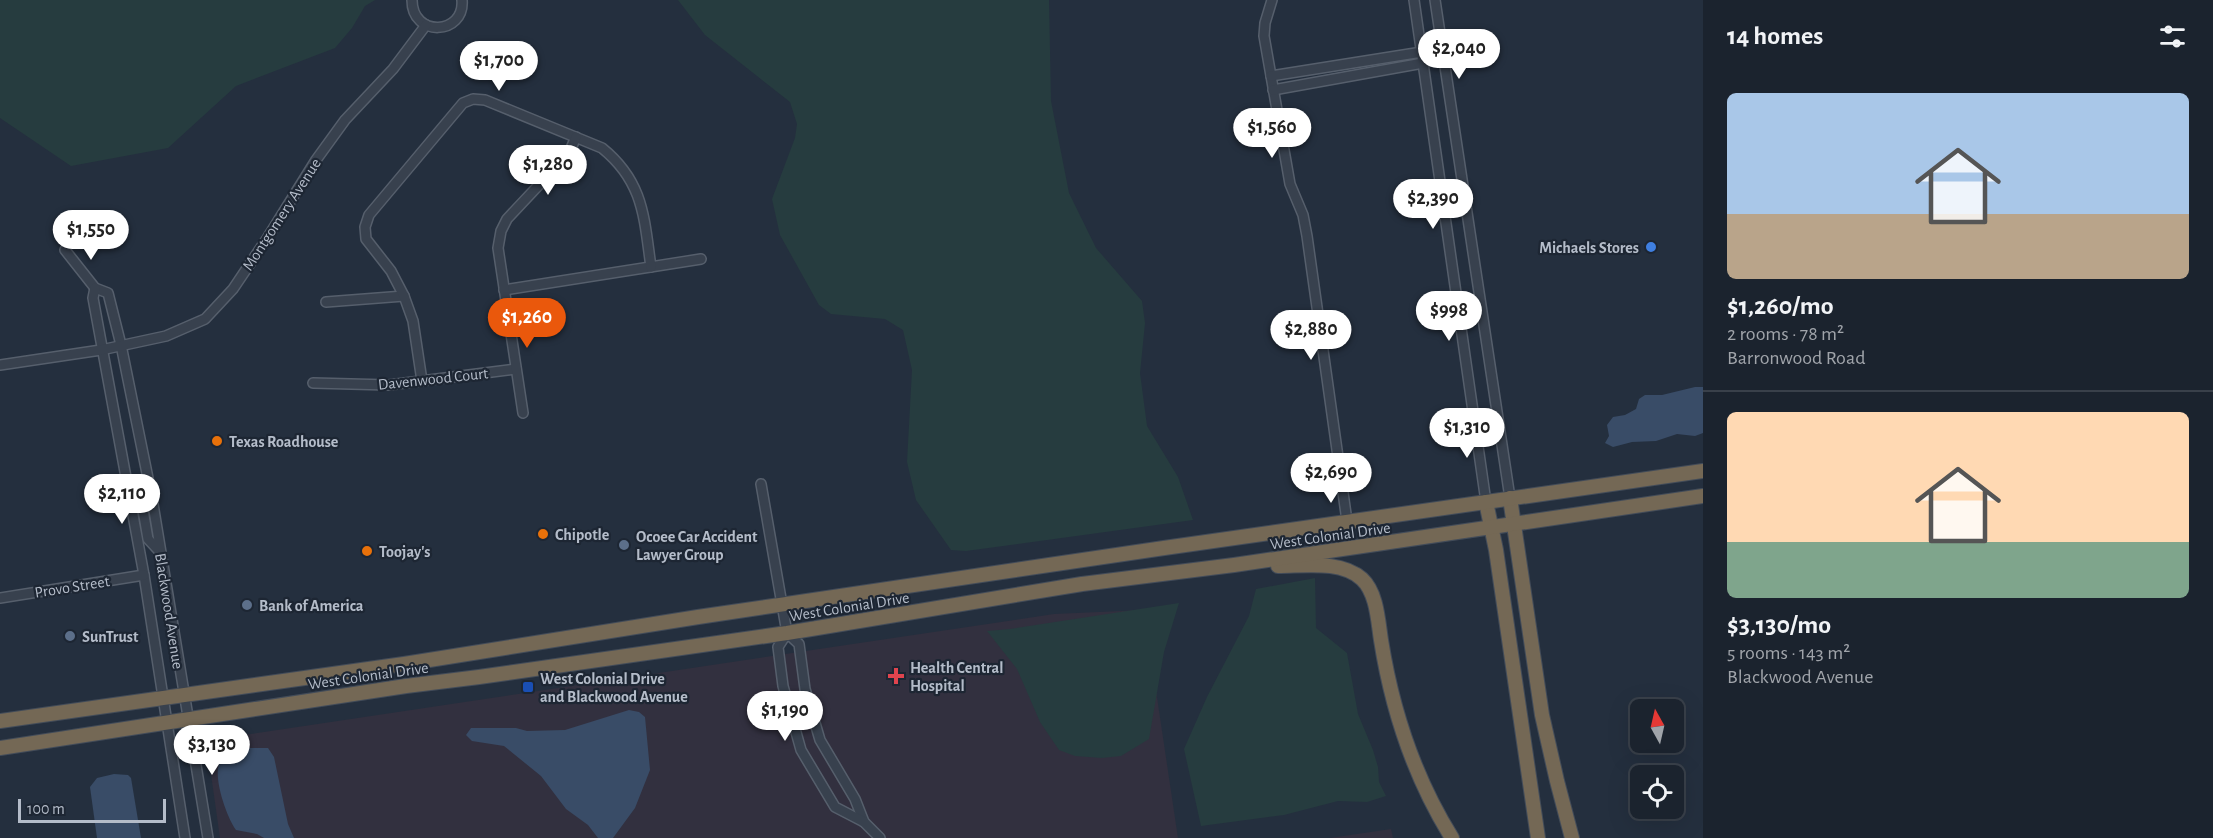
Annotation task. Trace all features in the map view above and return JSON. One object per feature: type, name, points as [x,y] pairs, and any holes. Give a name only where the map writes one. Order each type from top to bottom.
[{"type":"highway","name":"West Colonial Drive","points":[[0,721],[393,665],[674,620],[1347,521],[1703,471]]},
{"type":"highway","name":"West Colonial Drive","points":[[0,748],[189,718],[787,633],[1070,586],[1234,565],[1703,496]]},
{"type":"highway","points":[[1510,498],[1542,715],[1572,838]]},
{"type":"highway","points":[[1486,502],[1538,838]]},
{"type":"highway","points":[[1234,565],[1335,567],[1355,574],[1366,583],[1374,600],[1387,676],[1402,733],[1424,786],[1452,838]]},
{"type":"street","points":[[412,0],[415,15],[426,25],[443,27],[451,24],[461,13],[462,0]]},
{"type":"street","points":[[1272,0],[1265,23],[1264,36],[1290,184],[1303,215],[1307,236],[1347,521]]},
{"type":"street","points":[[1414,0],[1486,502]]},
{"type":"street","points":[[1435,0],[1510,498]]},
{"type":"street","name":"Montgomery Avenue","points":[[0,365],[102,350],[166,336],[205,319],[233,289],[316,160],[345,120],[393,69],[426,25]]},
{"type":"street","points":[[1271,76],[1441,49]]},
{"type":"street","points":[[1273,90],[1423,63],[1441,49]]},
{"type":"street","points":[[422,381],[413,321],[404,296],[391,271],[366,239],[367,221],[369,215],[463,103],[473,99],[485,100],[603,148],[619,161],[639,195],[651,267]]},
{"type":"street","points":[[523,413],[498,248],[501,231],[507,219],[569,153],[576,137]]},
{"type":"street","name":"Blackwood Avenue","points":[[65,250],[95,288],[108,293],[121,345],[152,498],[208,838]]},
{"type":"street","points":[[504,290],[701,259]]},
{"type":"street","name":"Blackwood Avenue","points":[[95,288],[93,298],[144,575],[185,838]]},
{"type":"street","points":[[326,302],[404,296]]},
{"type":"street","name":"Davenwood Court","points":[[313,383],[389,385],[516,369]]},
{"type":"street","points":[[127,479],[142,504],[148,539],[160,552]]},
{"type":"street","points":[[761,484],[787,633],[799,644],[805,689],[820,740],[855,799],[864,822]]},
{"type":"street","name":"Provo Street","points":[[0,598],[144,575]]},
{"type":"street","points":[[787,633],[778,646],[782,676],[801,750],[835,807],[864,822],[880,838]]},
{"type":"shaded area","name":"Health Central Hospital","points":[[1144,610],[1178,838],[220,838],[209,760],[213,747],[224,738],[1054,614]]},
{"type":"shaded area","points":[[1391,829],[1393,838],[1330,838]]},
{"type":"green space","points":[[0,0],[375,0],[365,6],[352,28],[335,48],[236,86],[168,148],[71,166],[0,118]]},
{"type":"green space","points":[[678,0],[1049,0],[1051,101],[1069,193],[1096,248],[1142,301],[1145,323],[1140,373],[1147,426],[1178,477],[1193,520],[966,551],[951,550],[916,500],[907,462],[912,370],[903,330],[885,319],[831,314],[819,305],[780,235],[772,199],[795,138],[797,124],[790,102],[705,35]]},
{"type":"green space","points":[[1315,578],[1316,628],[1347,653],[1358,714],[1373,750],[1379,782],[1386,796],[1367,802],[1338,801],[1284,815],[1201,826],[1184,749],[1207,697],[1249,616],[1256,589]]},
{"type":"green space","points":[[1179,603],[1164,652],[1149,739],[1121,756],[1102,758],[1075,756],[1059,750],[1040,722],[1017,669],[987,631],[1010,629]]},
{"type":"water","points":[[1703,387],[1703,433],[1695,436],[1677,434],[1656,441],[1632,442],[1613,447],[1605,443],[1609,436],[1607,425],[1613,417],[1625,415],[1636,409],[1639,399],[1645,395],[1662,395]]},
{"type":"water","points":[[629,710],[639,712],[645,717],[650,770],[635,808],[613,838],[598,838],[588,825],[566,809],[541,776],[504,746],[472,741],[466,735],[471,728],[516,728],[527,731],[565,730]]},
{"type":"water","points":[[245,748],[268,748],[274,757],[288,824],[294,838],[264,838],[257,834],[236,830],[232,824],[219,787],[218,768],[224,756]]},
{"type":"water","points":[[114,774],[128,775],[131,778],[141,838],[97,838],[90,787],[97,778]]},
{"type":"place","name":"Michaels Stores","points":[[1651,247]]},
{"type":"place","name":"Texas Roadhouse","points":[[217,441]]},
{"type":"place","name":"Chipotle","points":[[543,534]]},
{"type":"place","name":"Ocoee Car Accident Lawyer Group","points":[[624,545]]},
{"type":"place","name":"Toojay's","points":[[367,551]]},
{"type":"place","name":"Bank of America","points":[[247,605]]},
{"type":"place","name":"SunTrust","points":[[70,636]]},
{"type":"place","name":"Health Central Hospital","points":[[896,676]]},
{"type":"place","name":"West Colonial Drive and Blackwood Avenue","points":[[528,687]]}]
